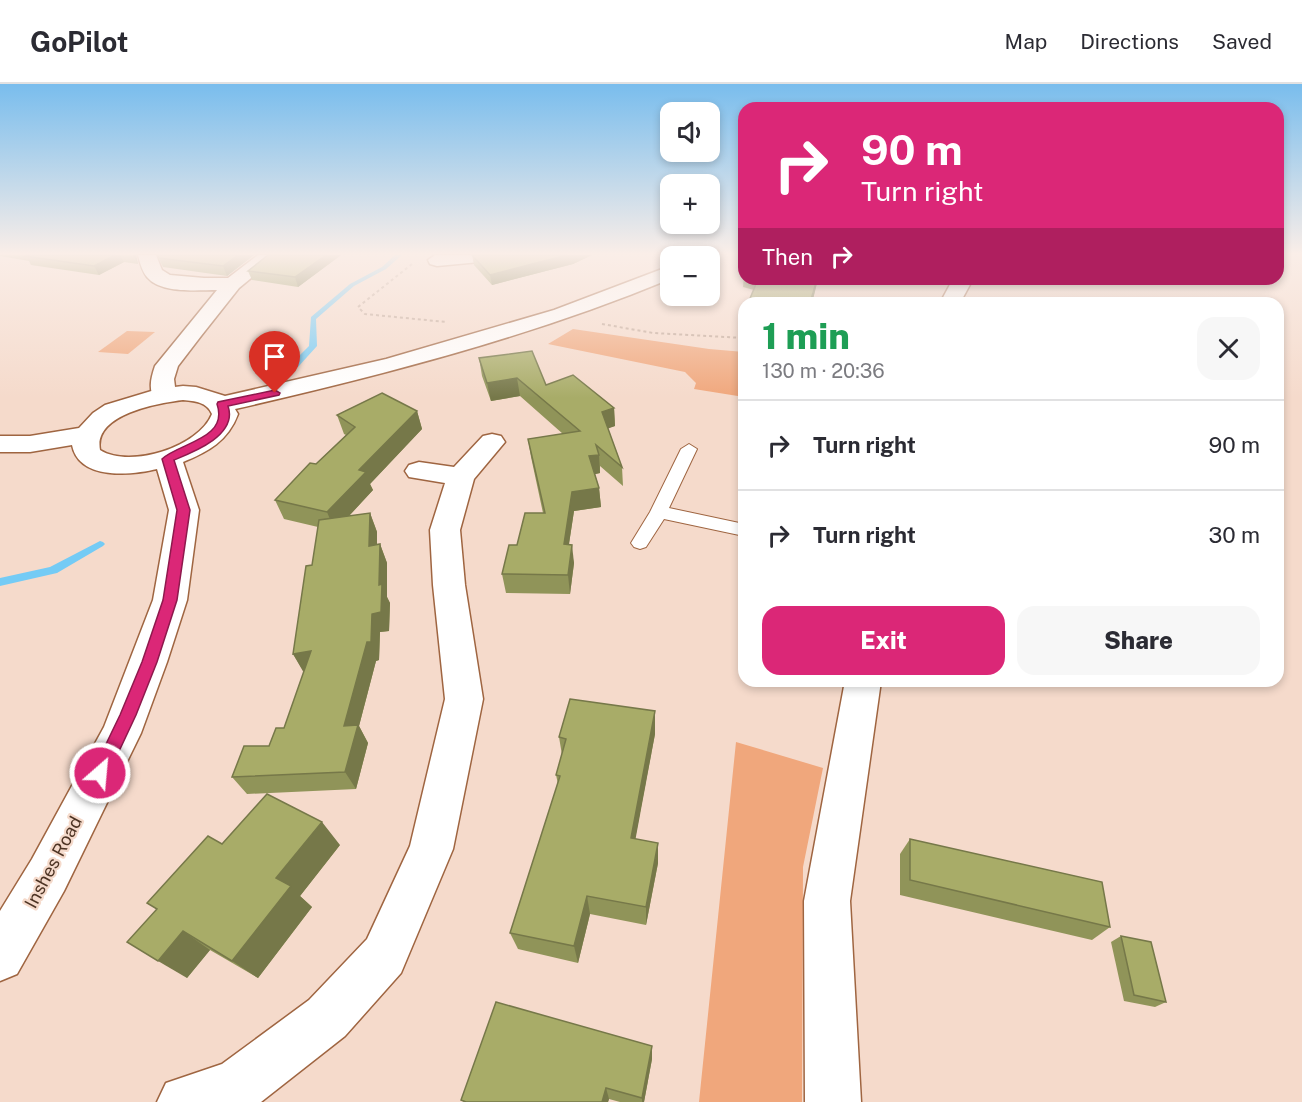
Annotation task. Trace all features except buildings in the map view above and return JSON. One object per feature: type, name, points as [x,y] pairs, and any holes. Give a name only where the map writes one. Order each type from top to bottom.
[{"type":"street","points":[[164,394],[162,379],[167,366],[217,303]]},
{"type":"street","points":[[222,404],[346,376],[571,311],[593,303]]},
{"type":"street","points":[[164,394],[200,394],[213,398],[222,404],[225,414],[221,426],[209,438],[191,450],[168,459],[144,464],[121,465],[102,463],[90,456],[85,446],[87,435],[96,424],[125,406],[164,394]]},
{"type":"street","points":[[0,444],[30,444],[87,435]]},
{"type":"street","points":[[185,1102],[235,1088],[318,1025],[384,956],[431,849],[464,699],[449,585],[445,530],[461,477],[492,442]]},
{"type":"street","name":"Inshes Road","points":[[0,957],[48,875],[116,743],[149,662],[170,600],[183,510],[168,459]]},
{"type":"street","points":[[419,471],[461,477]]},
{"type":"street","points":[[833,1102],[827,901],[862,687]]},
{"type":"lane","points":[[640,543],[659,512],[689,449]]},
{"type":"lane","points":[[659,512],[738,529]]},
{"type":"path","points":[[364,303],[358,307],[365,314],[457,323],[477,339]]},
{"type":"path","points":[[571,311],[612,327],[653,333],[738,338]]},
{"type":"shaded area","points":[[573,329],[738,351],[738,396],[694,389],[696,383],[685,372],[548,344]]},
{"type":"shaded area","points":[[127,331],[155,332],[128,354],[98,352]]},
{"type":"shaded area","points":[[736,742],[823,768],[803,867],[802,1102],[699,1102]]},
{"type":"waterway","points":[[295,365],[313,346],[313,318],[331,303]]},
{"type":"waterway","points":[[0,582],[53,570],[100,544]]},
{"type":"route","points":[[100,773],[121,733],[170,600],[183,510],[168,459],[191,450],[209,438],[221,426],[225,414],[222,404],[275,393]]}]
